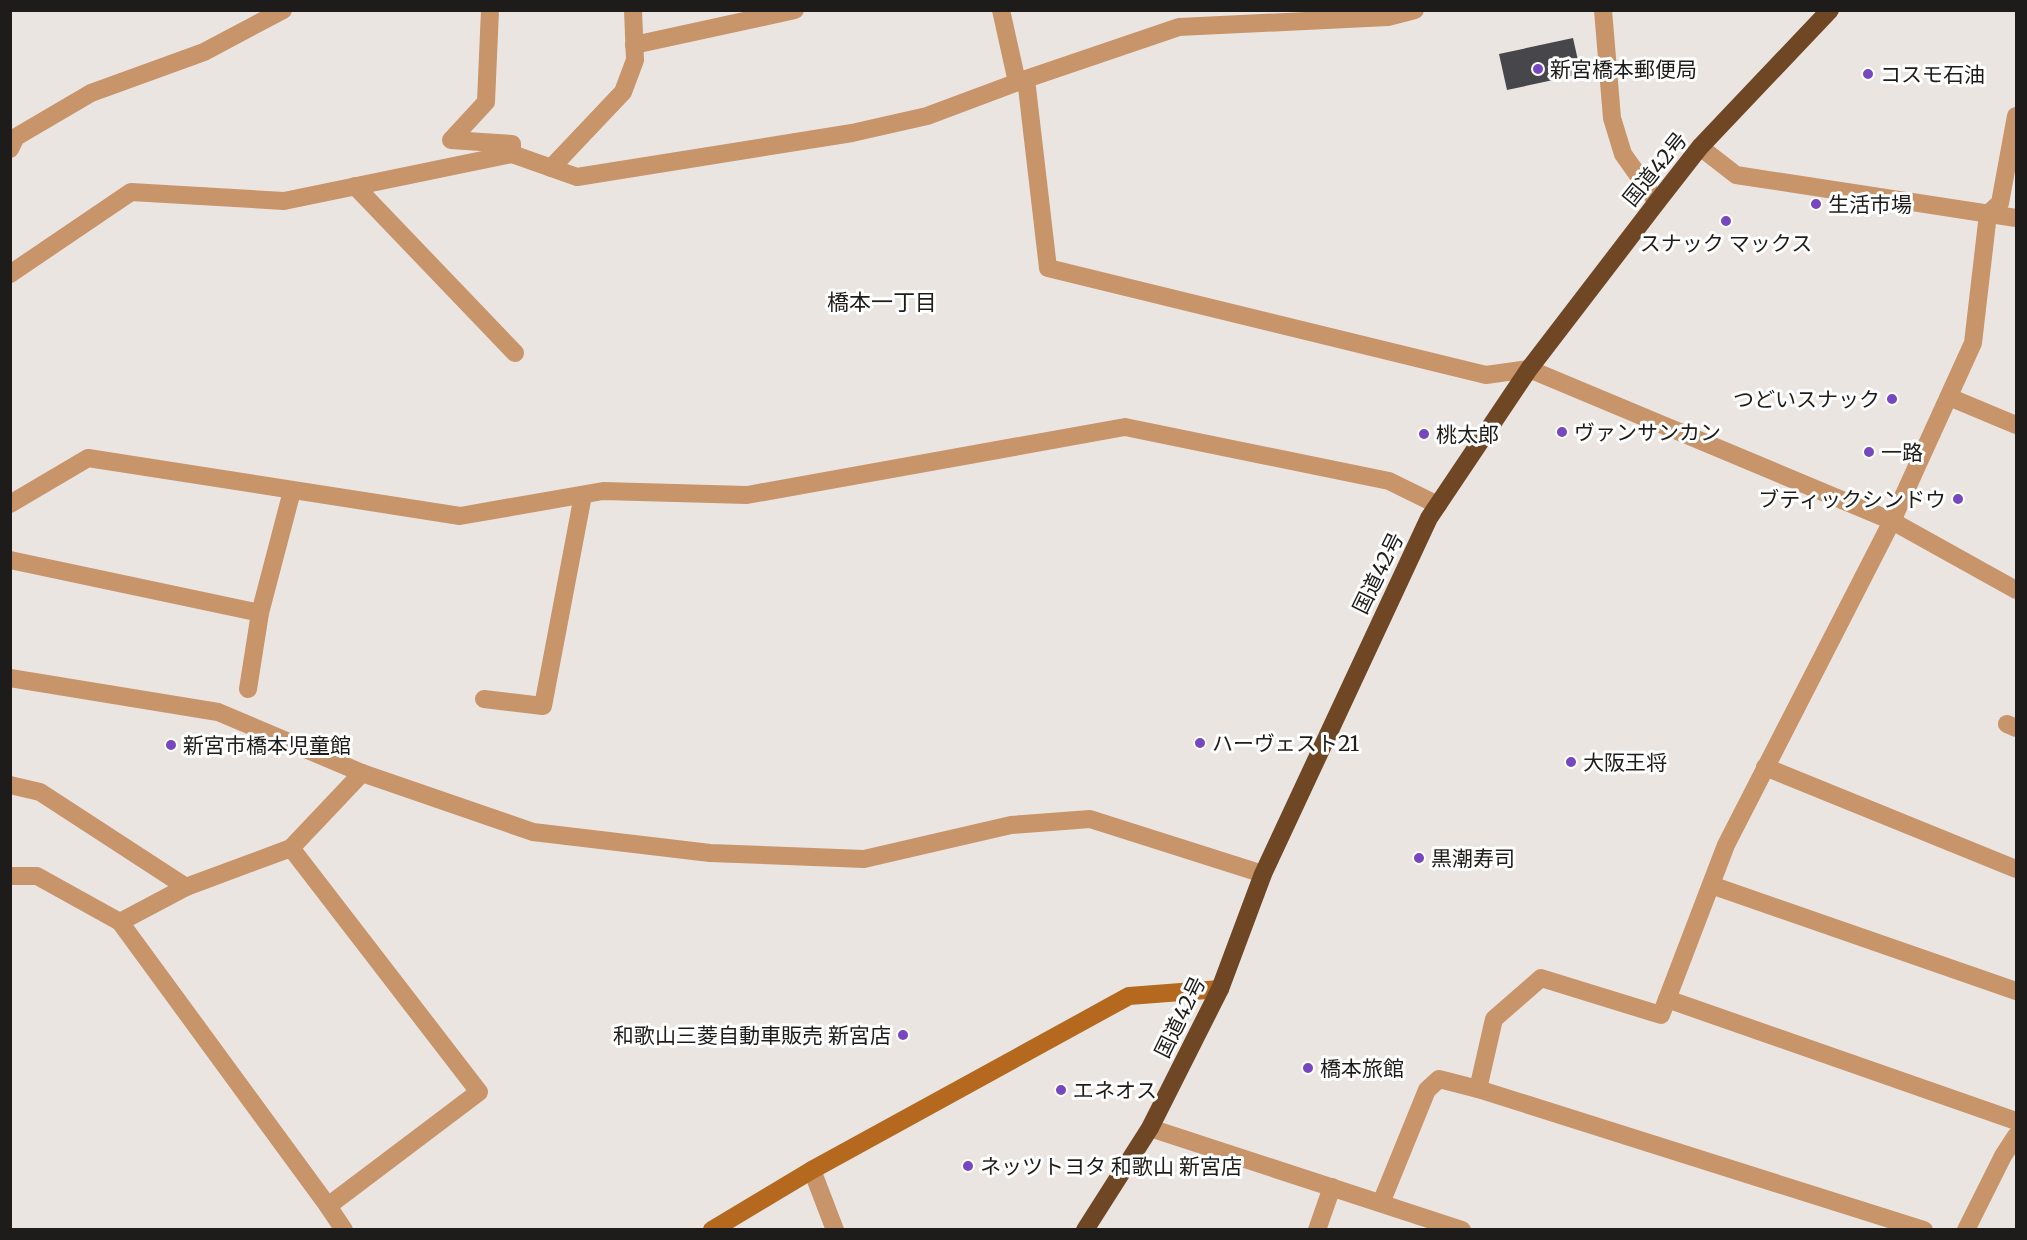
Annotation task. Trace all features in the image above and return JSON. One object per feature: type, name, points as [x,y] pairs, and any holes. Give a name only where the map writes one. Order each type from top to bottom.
[{"type":"highway","name":"国道42号","points":[[1085,1230],[1150,1128],[1220,990],[1263,874],[1340,705],[1438,505],[1529,369],[1700,147],[1830,10]]},
{"type":"street","points":[[10,148],[16,137],[91,93],[204,52],[283,10]]},
{"type":"street","points":[[490,10],[486,102],[451,140],[512,144],[512,154]]},
{"type":"street","points":[[552,168],[623,92],[635,60],[633,10]]},
{"type":"street","points":[[634,45],[795,10]]},
{"type":"street","points":[[1001,10],[1021,81],[1048,268],[1486,375],[1529,369],[1892,521],[2016,590]]},
{"type":"street","points":[[10,274],[131,192],[284,201],[512,154],[577,177],[852,133],[927,116],[1179,27],[1388,17],[1415,10]]},
{"type":"street","points":[[1603,10],[1612,118],[1623,154],[1657,202]]},
{"type":"street","points":[[1478,1089],[1494,1019],[1541,978],[1661,1015],[1726,845],[1892,521],[1973,343],[1988,214],[2000,203],[2016,116]]},
{"type":"street","points":[[1700,147],[1736,175],[2016,218]]},
{"type":"street","points":[[355,186],[515,353]]},
{"type":"street","points":[[1948,397],[2016,425]]},
{"type":"street","points":[[10,504],[88,458],[460,516],[603,491],[747,495],[1125,427],[1389,481],[1438,505]]},
{"type":"street","points":[[248,689],[260,613],[292,491]]},
{"type":"street","points":[[484,699],[543,706],[583,495]]},
{"type":"street","points":[[10,560],[260,613]]},
{"type":"street","points":[[10,678],[218,712],[362,773],[533,832],[710,852],[864,859],[1011,825],[1090,819],[1263,874]]},
{"type":"street","points":[[1765,767],[2016,869]]},
{"type":"street","points":[[120,922],[186,887],[291,848],[362,773]]},
{"type":"street","points":[[10,785],[40,792],[186,887]]},
{"type":"street","points":[[291,848],[480,1092],[327,1206]]},
{"type":"street","points":[[10,876],[37,876],[120,922],[344,1230]]},
{"type":"street","points":[[1711,885],[2016,991]]},
{"type":"street","points":[[712,1230],[812,1170],[1129,996],[1220,990]]},
{"type":"street","points":[[1667,999],[2016,1121]]},
{"type":"street","points":[[1382,1203],[1427,1090],[1439,1079],[1478,1089],[1924,1230]]},
{"type":"street","points":[[1150,1128],[1462,1230]]},
{"type":"street","points":[[1966,1230],[2003,1156],[2016,1136]]},
{"type":"street","points":[[812,1170],[835,1230]]},
{"type":"street","points":[[1317,1230],[1332,1188]]},
{"type":"building","points":[[1573,38],[1581,74],[1507,90],[1499,54]]},
{"type":"place","name":"新宮橋本郵便局","points":[[1538,69]]},
{"type":"place","name":"コスモ石油","points":[[1868,74]]},
{"type":"place","name":"生活市場","points":[[1816,204]]},
{"type":"place","name":"スナック マックス","points":[[1726,221]]},
{"type":"place","name":"つどいスナック","points":[[1892,399]]},
{"type":"place","name":"ヴァンサンカン","points":[[1562,432]]},
{"type":"place","name":"桃太郎","points":[[1424,434]]},
{"type":"place","name":"一路","points":[[1869,452]]},
{"type":"place","name":"ブティックシンドウ","points":[[1958,499]]},
{"type":"place","name":"ハーヴェスト21","points":[[1200,743]]},
{"type":"place","name":"新宮市橋本児童館","points":[[171,745]]},
{"type":"place","name":"大阪王将","points":[[1571,762]]},
{"type":"place","name":"黒潮寿司","points":[[1419,858]]},
{"type":"place","name":"和歌山三菱自動車販売 新宮店","points":[[903,1035]]},
{"type":"place","name":"橋本旅館","points":[[1308,1068]]},
{"type":"place","name":"エネオス","points":[[1061,1090]]},
{"type":"place","name":"ネッツトヨタ 和歌山 新宮店","points":[[968,1166]]},
{"type":"district","name":"橋本一丁目","points":[[882,302]]}]
